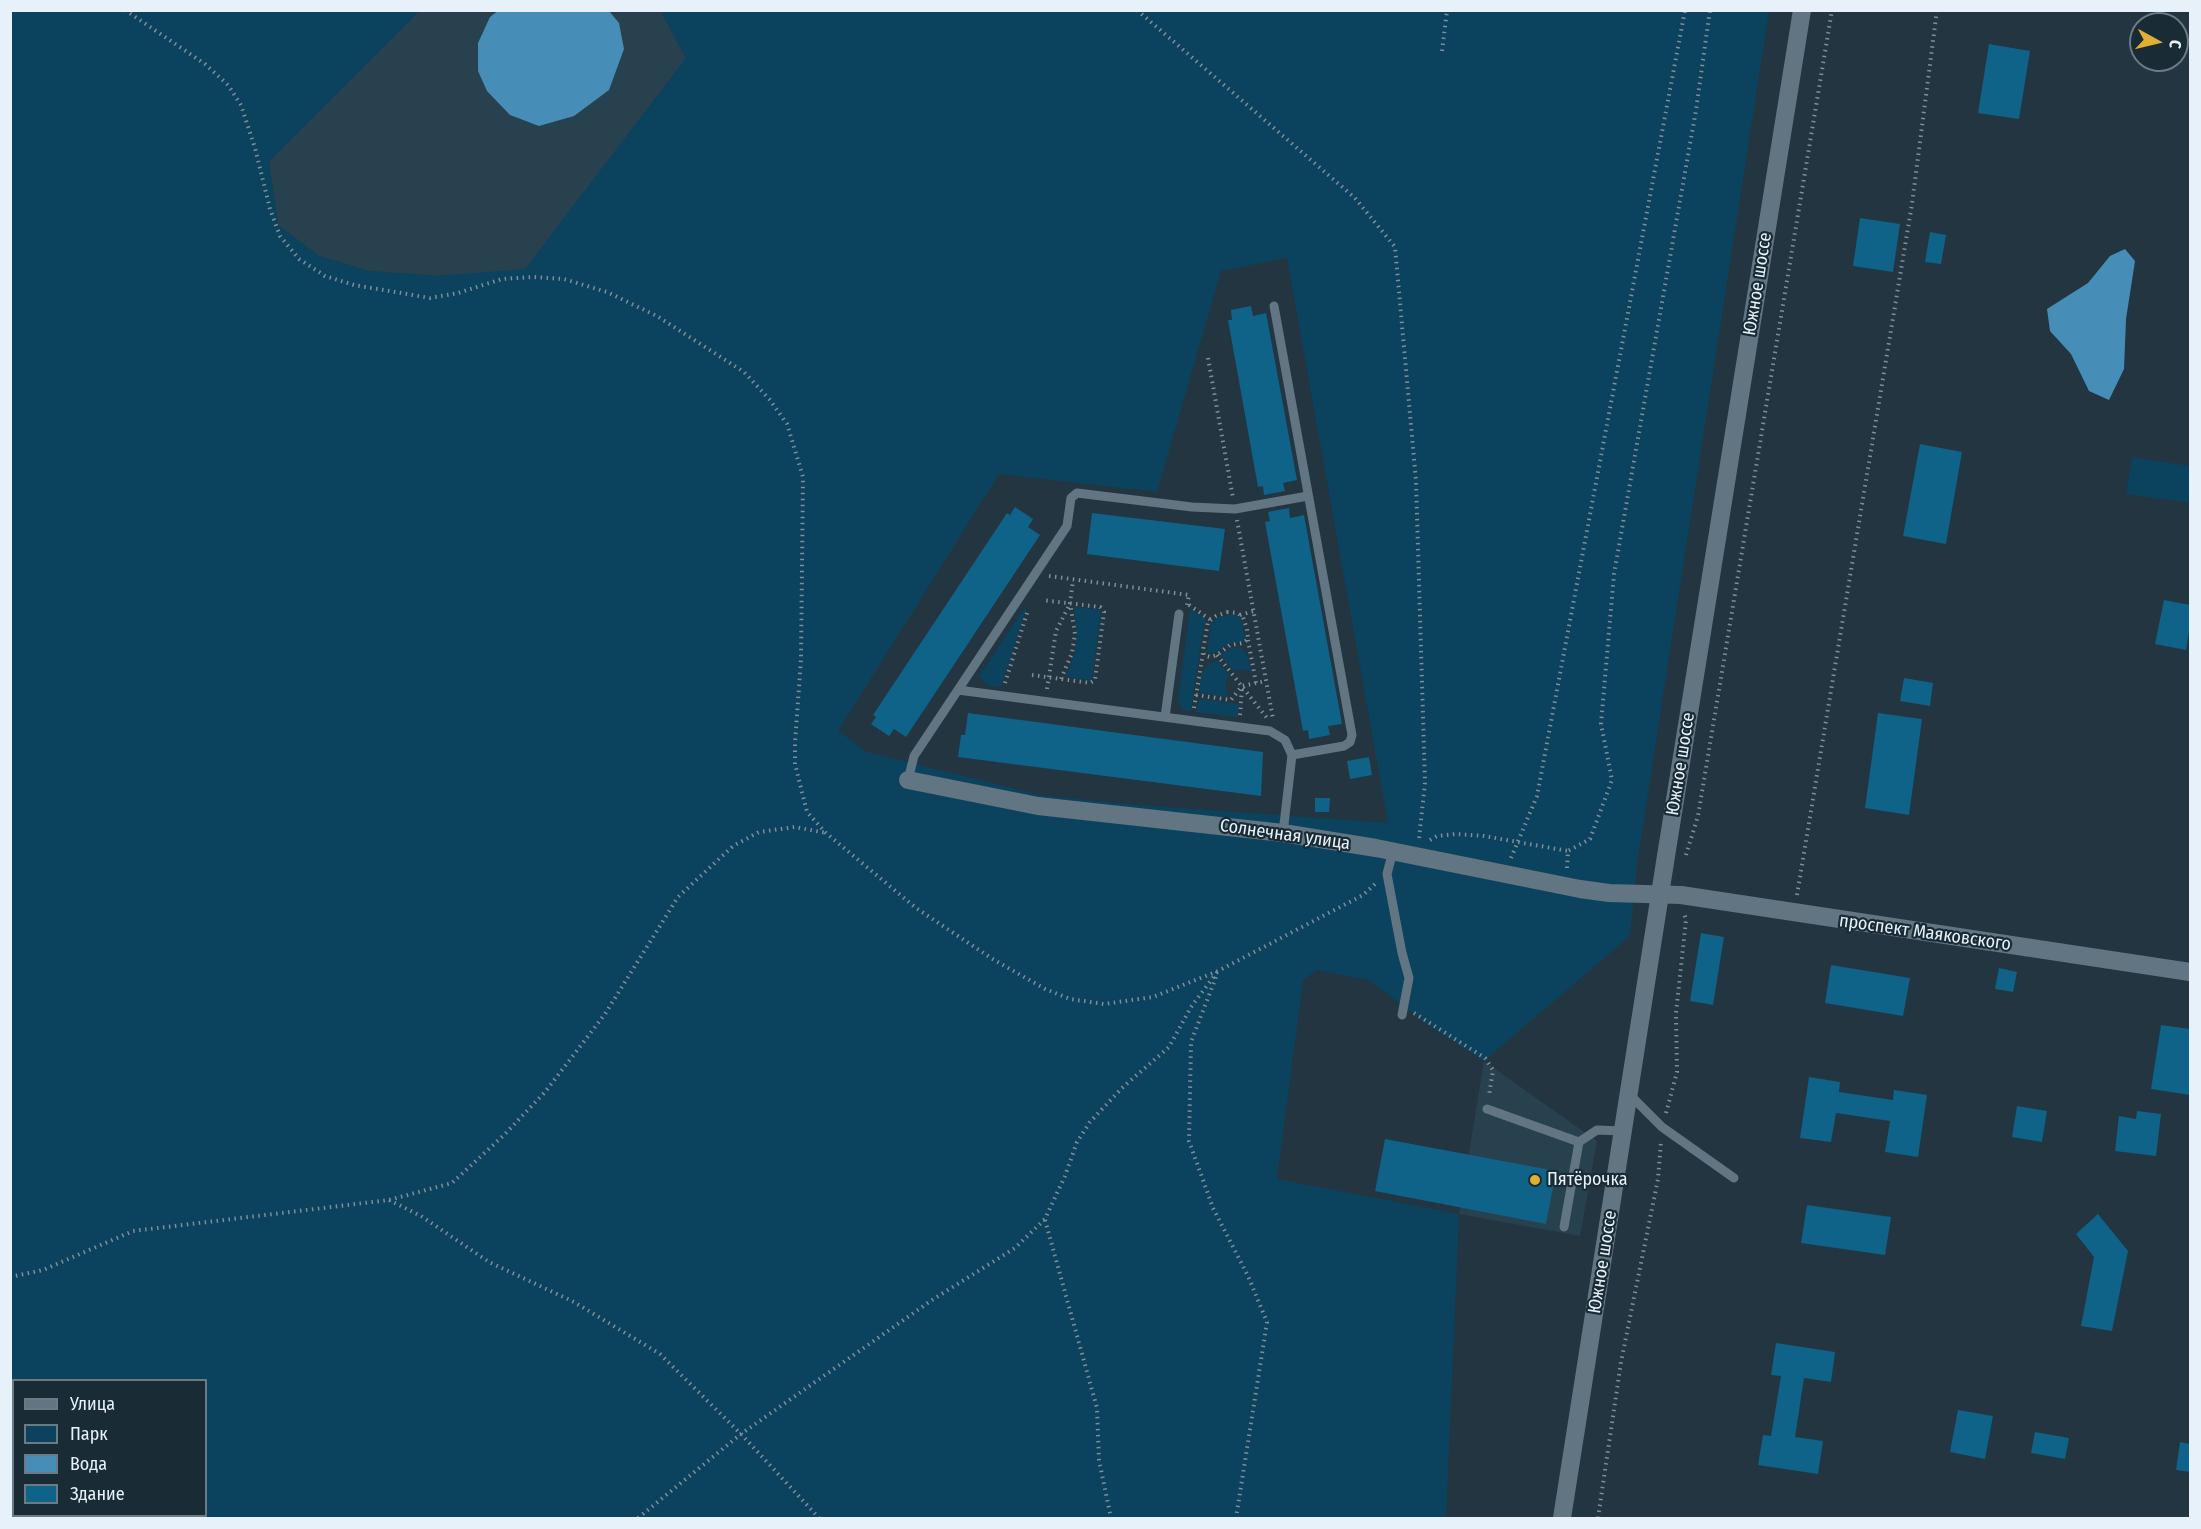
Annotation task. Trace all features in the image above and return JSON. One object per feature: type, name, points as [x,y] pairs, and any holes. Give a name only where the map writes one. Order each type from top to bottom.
[{"type":"street","name":"Южное шоссе","points":[[1562,1518],[1802,10]]},
{"type":"street","name":"Солнечная улица","points":[[908,780],[1038,806],[1283,833],[1392,851],[1609,893],[1660,893]]},
{"type":"street","name":"проспект Маяковского","points":[[1660,893],[2190,972]]},
{"type":"lane","points":[[1274,306],[1352,735],[1350,742],[1344,746],[1292,755]]},
{"type":"lane","points":[[908,780],[914,756],[1067,526],[1071,498],[1077,493],[1192,507],[1235,509],[1308,496]]},
{"type":"lane","points":[[1166,717],[1183,614]]},
{"type":"lane","points":[[958,690],[1270,731],[1285,740],[1292,755],[1283,833]]},
{"type":"lane","points":[[1392,851],[1387,874],[1409,978],[1402,1015]]},
{"type":"lane","points":[[1629,1094],[1662,1127],[1734,1178]]},
{"type":"lane","points":[[1487,1108],[1579,1142]]},
{"type":"lane","points":[[1564,1227],[1579,1142],[1597,1130],[1623,1131]]},
{"type":"path","points":[[125,10],[205,64],[228,85],[241,105],[255,148],[270,209],[280,236],[299,259],[325,276],[354,285],[430,298],[458,293],[502,279],[533,277],[564,279],[607,292],[657,316],[744,372],[770,400],[787,424],[803,477],[801,659],[795,764],[807,812],[826,833],[916,908],[991,958],[1045,989],[1070,999],[1104,1004],[1153,997],[1218,971],[1363,896],[1387,874]]},
{"type":"path","points":[[1137,10],[1355,198],[1395,247],[1416,481],[1425,783],[1419,846]]},
{"type":"path","points":[[1442,51],[1447,10]]},
{"type":"path","points":[[1517,843],[1537,796],[1685,10]]},
{"type":"path","points":[[1428,841],[1456,834],[1484,836],[1568,851],[1590,838],[1612,780],[1601,724],[1614,574],[1694,122],[1710,10]]},
{"type":"path","points":[[1685,859],[1698,816],[1833,10]]},
{"type":"path","points":[[1794,914],[1912,204],[1937,10]]},
{"type":"path","points":[[1208,358],[1275,727],[1217,655]]},
{"type":"path","points":[[1036,573],[1189,595],[1183,614]]},
{"type":"path","points":[[1061,679],[1072,652],[1075,634],[1070,603],[1073,580]]},
{"type":"path","points":[[1032,675],[1090,683],[1095,680],[1104,612],[1100,607],[1042,600]]},
{"type":"path","points":[[1048,677],[1056,631],[1070,603]]},
{"type":"path","points":[[1188,604],[1211,620]]},
{"type":"path","points":[[1001,695],[1029,608]]},
{"type":"path","points":[[1192,721],[1208,622],[1227,612],[1240,615],[1254,611]]},
{"type":"path","points":[[1240,615],[1247,629],[1256,683]]},
{"type":"path","points":[[1203,650],[1204,655],[1210,657],[1217,655],[1230,645],[1243,643],[1248,639]]},
{"type":"path","points":[[1196,695],[1231,700],[1242,686],[1266,681]]},
{"type":"path","points":[[1239,727],[1242,686]]},
{"type":"path","points":[[10,1277],[43,1269],[133,1230],[389,1200],[452,1183],[504,1135],[545,1092],[604,1014],[678,897],[733,846],[759,832],[795,827],[826,833]]},
{"type":"path","points":[[1565,886],[1568,851]]},
{"type":"path","points":[[1598,1518],[1621,1362],[1658,1179],[1662,1127],[1677,1072],[1676,1013],[1686,920],[1681,895]]},
{"type":"path","points":[[638,1518],[741,1434],[932,1300],[1015,1248],[1045,1219],[1065,1176],[1077,1142],[1090,1122],[1122,1088],[1169,1047],[1191,1007],[1218,971]]},
{"type":"path","points":[[1218,971],[1191,1042],[1189,1141],[1213,1208],[1248,1276],[1268,1322],[1236,1518]]},
{"type":"path","points":[[1405,1000],[1414,1013],[1485,1058],[1492,1070],[1487,1108]]},
{"type":"path","points":[[389,1200],[421,1216],[489,1262],[574,1302],[660,1354],[741,1434],[819,1518]]},
{"type":"path","points":[[1045,1219],[1097,1408],[1099,1460],[1110,1518]]},
{"type":"shaded area","points":[[419,11],[661,11],[686,58],[525,270],[438,276],[369,271],[319,256],[278,225],[269,161]]},
{"type":"shaded area","points":[[1484,1061],[1597,1141],[1580,1236],[1459,1214]]},
{"type":"green space","points":[[10,11],[419,11],[269,161],[278,225],[319,256],[369,271],[438,276],[525,269],[686,58],[661,11],[1769,11],[1637,864],[1630,936],[1484,1061],[1427,1024],[1369,980],[1317,970],[1303,980],[1277,1179],[1459,1214],[1446,1518],[11,1518]],"holes":[[[1287,258],[1388,823],[1137,805],[1039,795],[867,752],[838,731],[999,474],[1157,492],[1221,271]]]},
{"type":"green space","points":[[2132,457],[2190,466],[2190,503],[2126,494]]},
{"type":"green space","points":[[1028,603],[1001,687],[988,686],[979,676]]},
{"type":"green space","points":[[1074,607],[1101,612],[1090,680],[1066,677],[1075,653],[1077,634]]},
{"type":"green space","points":[[1190,609],[1207,619],[1203,629],[1191,711],[1183,710],[1178,702]]},
{"type":"green space","points":[[1236,615],[1241,619],[1245,638],[1242,641],[1229,643],[1215,653],[1207,653],[1211,624],[1217,618]]},
{"type":"green space","points":[[1240,647],[1247,653],[1251,672],[1244,669],[1234,671],[1221,655],[1231,648]]},
{"type":"green space","points":[[1218,661],[1229,675],[1225,684],[1228,697],[1202,693],[1199,690],[1202,672],[1211,663]]},
{"type":"green space","points":[[1203,699],[1239,704],[1237,717],[1196,712],[1199,701]]},
{"type":"water","points":[[499,10],[609,11],[619,23],[624,49],[609,90],[574,116],[539,126],[510,115],[487,91],[478,71],[478,43],[490,17]]},
{"type":"water","points":[[2125,249],[2135,261],[2126,319],[2124,369],[2109,400],[2089,391],[2071,354],[2050,331],[2047,309],[2088,283],[2110,256]]},
{"type":"building","points":[[1989,44],[2030,51],[2019,119],[1978,113]]},
{"type":"building","points":[[1860,218],[1900,224],[1893,272],[1853,266]]},
{"type":"building","points":[[1930,232],[1946,235],[1941,264],[1925,262]]},
{"type":"building","points":[[1251,306],[1253,316],[1266,313],[1297,480],[1283,483],[1285,491],[1264,495],[1263,486],[1258,487],[1228,320],[1232,320],[1231,310]]},
{"type":"building","points":[[1920,444],[1962,452],[1946,544],[1903,536]]},
{"type":"building","points":[[1015,507],[1033,519],[1028,527],[1040,535],[906,737],[894,729],[889,736],[871,724],[876,717],[873,715],[1007,513],[1010,515]]},
{"type":"building","points":[[1289,508],[1290,518],[1304,515],[1342,724],[1328,726],[1330,735],[1309,739],[1308,730],[1303,731],[1265,522],[1270,521],[1268,512]]},
{"type":"building","points":[[1092,513],[1225,529],[1219,571],[1087,554]]},
{"type":"building","points":[[2164,600],[2190,605],[2186,650],[2155,644]]},
{"type":"building","points":[[1904,678],[1933,683],[1930,706],[1900,701]]},
{"type":"building","points":[[968,713],[1263,752],[1261,796],[958,757],[961,735],[965,735]]},
{"type":"building","points":[[1878,713],[1922,719],[1909,815],[1865,808]]},
{"type":"building","points":[[1369,757],[1372,775],[1350,779],[1347,761]]},
{"type":"building","points":[[1315,798],[1330,798],[1329,812],[1315,812]]},
{"type":"building","points":[[1701,933],[1724,937],[1713,1005],[1690,1001]]},
{"type":"building","points":[[1831,965],[1910,978],[1903,1016],[1825,1003]]},
{"type":"building","points":[[1999,968],[2017,972],[2013,992],[1995,989]]},
{"type":"building","points":[[2161,1025],[2190,1029],[2190,1095],[2151,1089]]},
{"type":"building","points":[[1809,1077],[1840,1082],[1839,1092],[1893,1100],[1894,1090],[1927,1095],[1918,1157],[1885,1152],[1890,1121],[1836,1113],[1831,1142],[1800,1138]]},
{"type":"building","points":[[2017,1106],[2047,1111],[2042,1142],[2012,1137]]},
{"type":"building","points":[[2137,1111],[2161,1114],[2156,1156],[2115,1151],[2119,1116],[2136,1119]]},
{"type":"building","points":[[1385,1139],[1556,1171],[1546,1224],[1375,1191]]},
{"type":"building","points":[[1807,1205],[1891,1217],[1885,1255],[1801,1243]]},
{"type":"building","points":[[2098,1214],[2128,1251],[2112,1331],[2081,1326],[2094,1257],[2076,1234]]},
{"type":"building","points":[[1776,1343],[1835,1352],[1831,1382],[1804,1378],[1795,1437],[1823,1441],[1818,1474],[1758,1465],[1763,1435],[1771,1436],[1781,1376],[1771,1375]]},
{"type":"building","points":[[1958,1410],[1993,1416],[1985,1459],[1950,1452]]},
{"type":"building","points":[[2035,1432],[2069,1438],[2065,1459],[2031,1453]]},
{"type":"building","points":[[2180,1442],[2190,1444],[2190,1472],[2176,1470]]},
{"type":"place","name":"Пятёрочка","points":[[1535,1180]]}]
